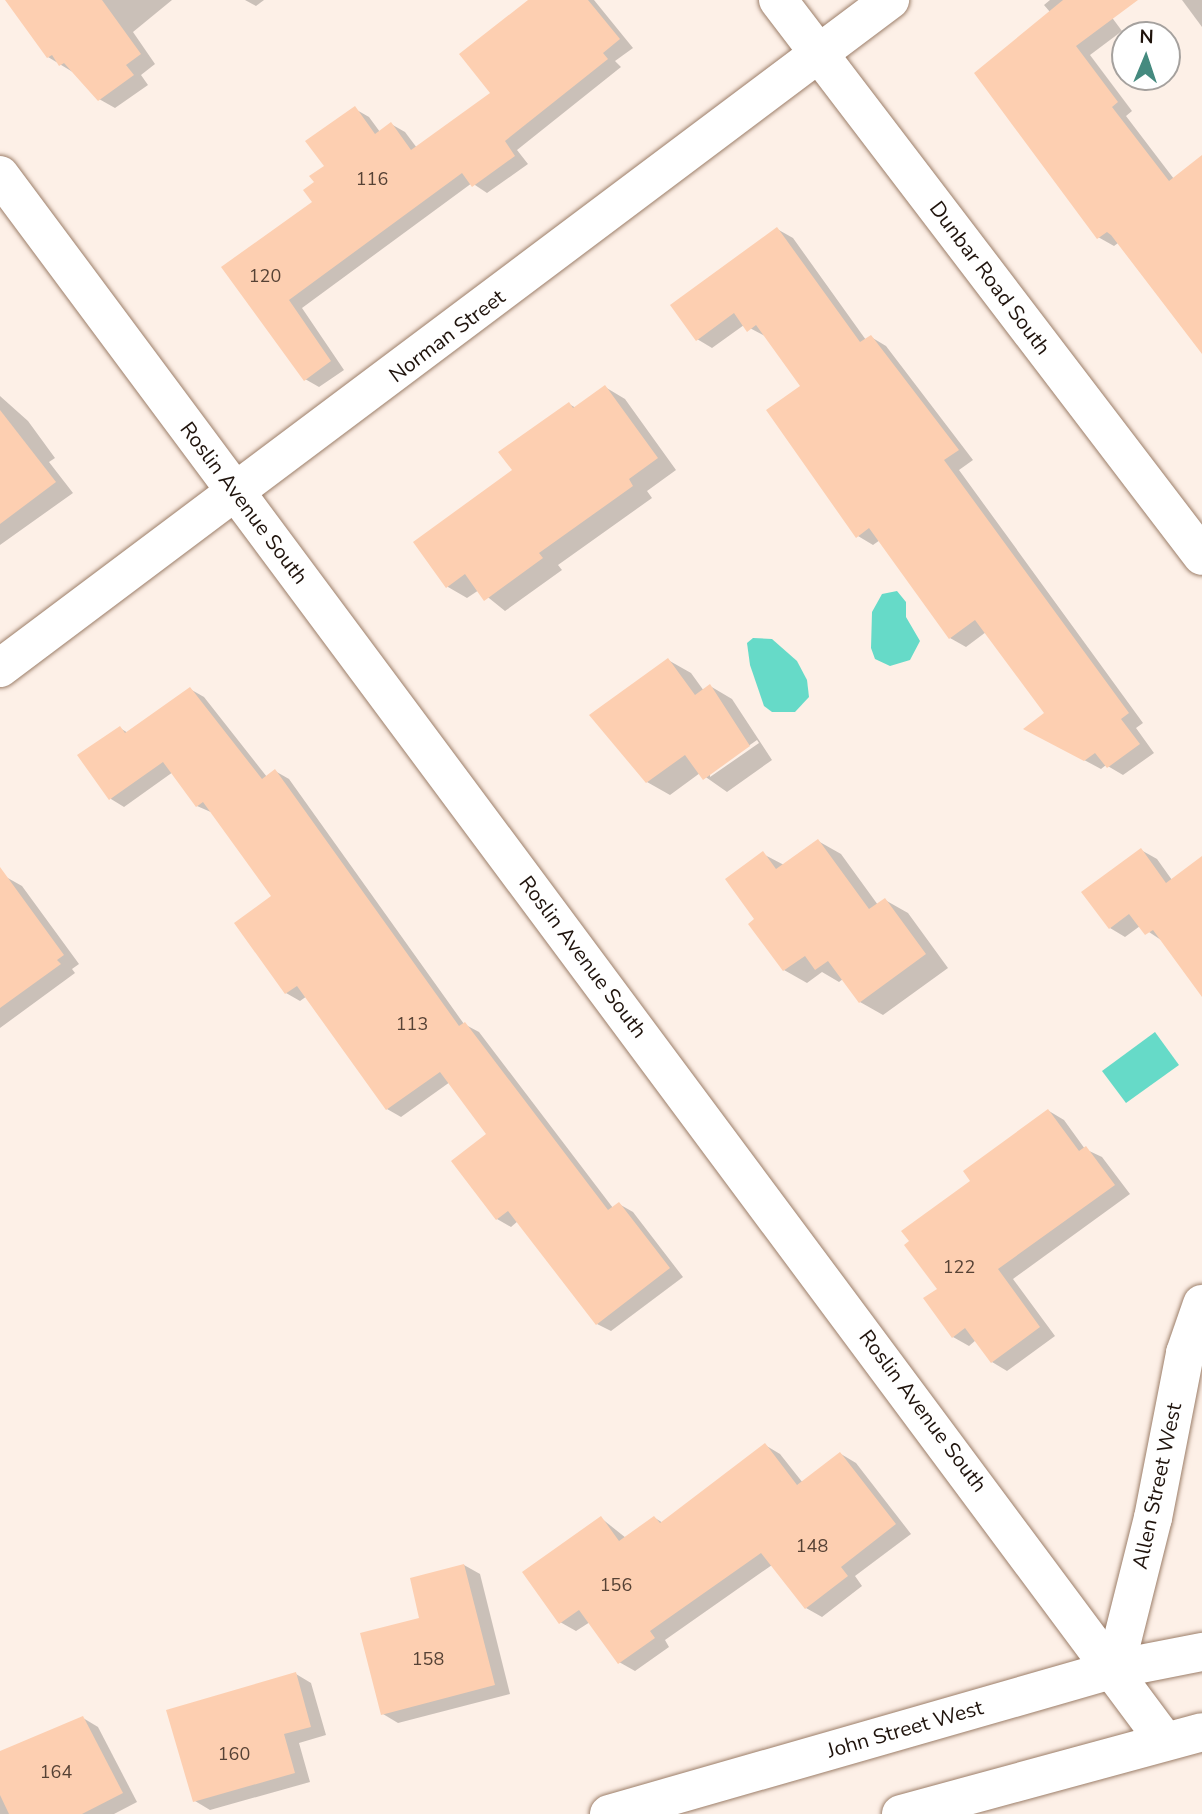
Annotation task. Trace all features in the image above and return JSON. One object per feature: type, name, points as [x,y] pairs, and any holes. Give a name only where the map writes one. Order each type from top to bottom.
[{"type":"street","name":"Dunbar Road South","points":[[778,0],[1202,556]]},
{"type":"street","name":"Norman Street","points":[[0,668],[237,494],[890,0]]},
{"type":"street","name":"Roslin Avenue South","points":[[0,175],[1115,1669],[1164,1740]]},
{"type":"street","name":"Allen Street West","points":[[1115,1669],[1153,1518],[1185,1353],[1202,1304]]},
{"type":"street","name":"John Street West","points":[[609,1814],[1115,1669],[1202,1652]]},
{"type":"street","points":[[901,1814],[1164,1740],[1202,1732]]},
{"type":"water","points":[[897,591],[906,602],[906,617],[920,641],[910,660],[890,666],[875,659],[871,648],[872,612],[882,594]]},
{"type":"water","points":[[753,638],[772,639],[797,661],[807,680],[809,697],[795,712],[772,712],[764,706],[750,665],[747,643]]},
{"type":"water","points":[[1155,1032],[1179,1065],[1126,1103],[1102,1071]]},
{"type":"building","points":[[5,0],[102,0],[141,54],[126,65],[134,75],[98,101],[64,63],[59,66],[52,55],[47,58]]},
{"type":"building","points":[[528,0],[588,0],[620,39],[603,53],[608,59],[505,141],[515,156],[472,187],[462,173],[289,300],[331,361],[304,381],[221,267],[312,202],[303,190],[314,182],[309,176],[324,166],[305,141],[355,106],[375,134],[391,122],[411,150],[490,93],[459,54]]},
{"type":"building","points":[[1063,0],[1138,0],[1076,46],[1118,102],[1112,107],[1169,181],[1202,155],[1202,354],[1111,235],[1107,232],[1097,239],[974,73]]},
{"type":"building","points":[[777,227],[860,342],[871,335],[959,450],[944,460],[1129,713],[1121,719],[1140,744],[1107,768],[1095,753],[1084,761],[1023,729],[1044,713],[975,620],[949,639],[869,528],[856,538],[766,410],[800,386],[756,325],[747,332],[734,313],[696,341],[670,305]]},
{"type":"building","points":[[605,385],[658,458],[629,479],[633,486],[539,553],[543,558],[484,601],[465,574],[446,588],[413,542],[512,470],[498,452],[569,402],[573,408]]},
{"type":"building","points":[[0,410],[56,482],[0,524]]},
{"type":"building","points":[[668,658],[695,695],[710,684],[750,746],[703,780],[685,755],[646,783],[589,715]]},
{"type":"building","points":[[190,687],[262,779],[275,769],[459,1026],[465,1022],[608,1210],[619,1202],[670,1268],[596,1325],[508,1211],[496,1220],[451,1161],[486,1134],[440,1072],[386,1110],[297,986],[285,994],[234,923],[271,896],[203,802],[196,807],[163,762],[109,800],[77,755],[120,726],[125,733]]},
{"type":"building","points":[[818,839],[869,909],[885,898],[926,954],[859,1003],[828,961],[815,970],[805,956],[783,971],[748,924],[754,919],[725,879],[763,851],[776,869]]},
{"type":"building","points":[[1141,848],[1166,883],[1202,856],[1202,997],[1153,930],[1145,935],[1129,914],[1109,929],[1081,892]]},
{"type":"building","points":[[0,867],[64,955],[57,960],[61,964],[0,1008]]},
{"type":"building","points":[[1048,1109],[1079,1151],[1086,1146],[1115,1185],[998,1269],[1040,1327],[991,1363],[965,1328],[952,1338],[923,1298],[937,1289],[904,1245],[909,1241],[901,1231],[970,1181],[963,1171]]},
{"type":"building","points":[[765,1443],[797,1485],[840,1452],[896,1524],[841,1567],[848,1576],[805,1609],[761,1553],[650,1631],[655,1638],[618,1664],[579,1610],[559,1624],[522,1572],[601,1516],[619,1541],[654,1516],[660,1523]]},
{"type":"building","points":[[464,1564],[495,1685],[381,1715],[360,1633],[419,1618],[410,1578]]},
{"type":"building","points":[[296,1672],[311,1727],[284,1734],[295,1773],[193,1802],[166,1710]]},
{"type":"building","points":[[83,1716],[123,1793],[82,1814],[9,1814],[0,1795],[0,1751]]}]
